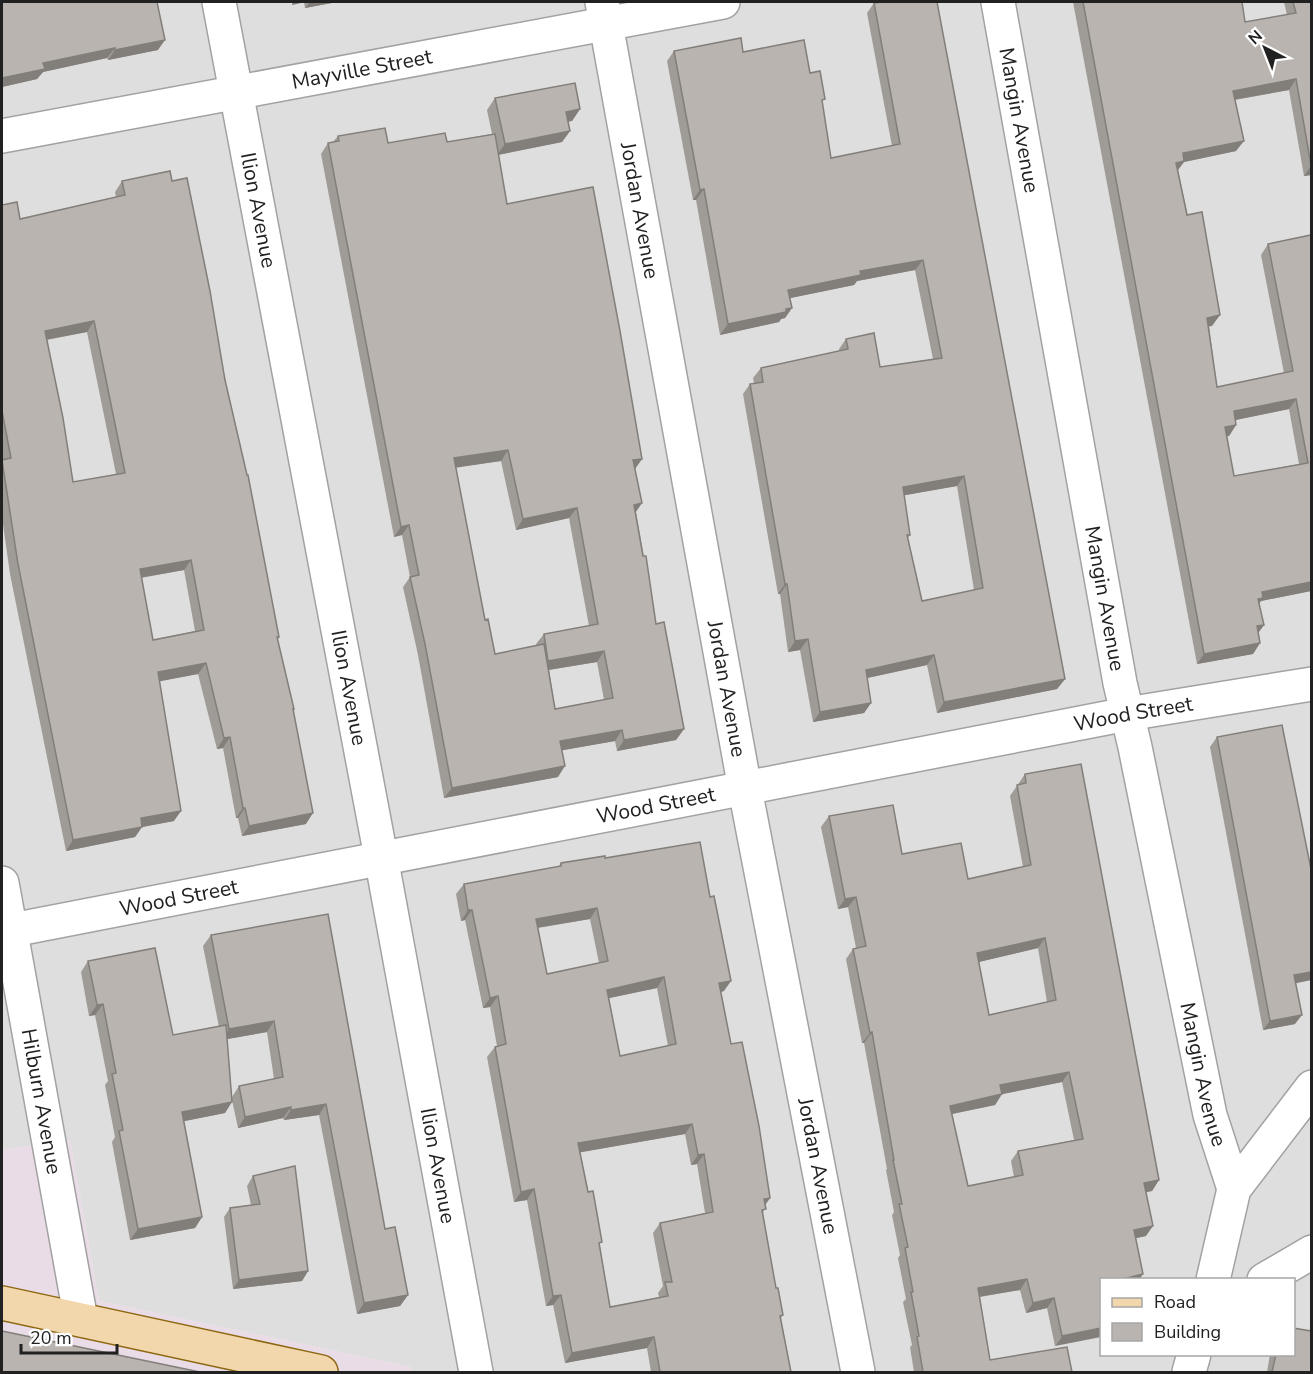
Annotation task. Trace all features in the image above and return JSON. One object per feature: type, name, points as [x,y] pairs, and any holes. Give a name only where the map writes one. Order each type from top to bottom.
[{"type":"main road","points":[[2,1303],[321,1372]]},
{"type":"street","name":"Ilion Avenue","points":[[219,2],[476,1372]]},
{"type":"street","name":"Mayville Street","points":[[2,136],[236,92],[604,13],[723,2]]},
{"type":"street","name":"Mangin Avenue","points":[[998,2],[1126,714],[1135,747],[1210,1115],[1234,1190]]},
{"type":"street","name":"Jordan Avenue","points":[[604,13],[744,789],[858,1372]]},
{"type":"street","name":"Wood Street","points":[[6,931],[1126,714],[1311,684]]},
{"type":"street","name":"Hilburn Avenue","points":[[2,883],[6,931],[81,1320]]},
{"type":"street","points":[[1213,1278],[1234,1190],[1311,1087]]},
{"type":"street","points":[[1267,1278],[1311,1252]]},
{"type":"street","points":[[1189,1372],[1193,1356]]},
{"type":"shaded area","points":[[2,2],[1311,2],[1311,1372],[410,1372],[411,1367],[99,1301],[70,1140],[2,1150]]},
{"type":"shaded area","points":[[70,1139],[99,1301],[411,1367],[410,1372],[2,1372],[2,1150]]},
{"type":"building","points":[[2,2],[157,2],[165,40],[43,63],[45,69],[2,78]]},
{"type":"building","points":[[937,2],[1065,679],[944,702],[934,655],[866,670],[871,703],[820,712],[808,639],[795,641],[787,584],[785,584],[750,384],[763,382],[761,368],[848,349],[846,339],[874,333],[880,367],[942,358],[923,260],[860,271],[861,275],[788,290],[792,308],[786,309],[786,312],[728,324],[704,189],[700,190],[674,51],[741,38],[743,52],[804,40],[810,73],[820,71],[831,158],[900,144],[874,3]],"holes":[[[964,476],[983,588],[922,601],[907,535],[910,535],[903,487]]]},
{"type":"building","points":[[1083,2],[1242,2],[1245,22],[1296,13],[1293,2],[1311,2],[1311,165],[1296,79],[1233,91],[1244,141],[1183,153],[1184,161],[1176,163],[1187,215],[1202,212],[1220,315],[1207,318],[1217,387],[1293,371],[1268,244],[1311,235],[1311,582],[1262,592],[1263,598],[1258,599],[1264,625],[1257,626],[1260,643],[1204,654]],"holes":[[[1296,399],[1308,463],[1234,476],[1225,427],[1236,425],[1234,411]]]},
{"type":"building","points":[[575,83],[580,109],[566,112],[570,131],[505,144],[495,98]]},
{"type":"building","points":[[385,128],[388,143],[445,133],[447,142],[495,134],[507,204],[593,187],[642,459],[633,460],[642,503],[634,505],[643,556],[646,556],[656,624],[664,622],[684,729],[624,740],[622,730],[560,741],[565,766],[452,788],[410,577],[419,575],[409,525],[401,527],[328,143],[339,141],[338,136]],"holes":[[[508,450],[523,519],[577,508],[598,624],[544,634],[548,661],[604,651],[613,698],[555,709],[544,644],[495,654],[488,619],[485,620],[454,458]]]},
{"type":"building","points":[[170,171],[172,181],[187,178],[225,380],[248,475],[279,637],[277,637],[294,709],[313,813],[249,826],[245,808],[243,808],[230,737],[224,738],[206,663],[158,672],[181,811],[141,818],[142,827],[73,840],[18,564],[2,460],[11,458],[2,411],[2,205],[17,202],[20,219],[125,195],[122,181]],"holes":[[[94,321],[125,473],[73,482],[63,418],[45,331]],[[191,560],[204,630],[153,640],[140,569]]]},
{"type":"building","points":[[1282,725],[1311,869],[1311,972],[1294,975],[1302,1015],[1270,1021],[1217,737]]},
{"type":"building","points":[[1081,764],[1159,1180],[1144,1183],[1153,1226],[1134,1230],[1143,1274],[1127,1278],[1100,1278],[1100,1328],[1062,1336],[1054,1298],[1033,1303],[1027,1279],[978,1288],[990,1360],[1067,1347],[1072,1372],[923,1372],[905,1248],[908,1247],[899,1204],[902,1204],[872,1032],[870,1033],[853,949],[866,946],[856,897],[845,899],[829,816],[893,805],[902,854],[961,843],[968,879],[1031,865],[1017,785],[1026,783],[1025,774]],"holes":[[[1045,938],[1056,1000],[989,1015],[977,953]],[[1069,1072],[1083,1139],[1018,1151],[1023,1175],[968,1186],[950,1106],[1002,1094],[1000,1085]]]},
{"type":"building","points":[[700,842],[710,897],[714,896],[731,981],[719,983],[731,1044],[742,1042],[759,1126],[770,1198],[764,1199],[766,1209],[762,1210],[783,1315],[780,1316],[791,1372],[660,1372],[654,1337],[572,1353],[561,1295],[553,1296],[534,1189],[521,1192],[495,1047],[506,1044],[498,996],[490,998],[472,910],[468,910],[464,884],[561,866],[561,863],[605,856],[605,858]],"holes":[[[597,908],[608,961],[547,974],[536,919]],[[664,977],[676,1044],[620,1056],[607,990]],[[692,1124],[698,1155],[704,1154],[713,1212],[660,1223],[672,1282],[665,1282],[668,1296],[610,1307],[593,1191],[588,1192],[578,1143]]]},
{"type":"building","points":[[328,914],[385,1229],[395,1227],[408,1295],[364,1303],[326,1104],[291,1110],[291,1107],[245,1117],[239,1086],[283,1077],[274,1021],[229,1029],[211,935]]},
{"type":"building","points":[[155,948],[173,1035],[226,1025],[232,1102],[182,1112],[202,1217],[138,1229],[119,1131],[123,1130],[112,1074],[116,1073],[103,1004],[97,1005],[88,961]]},
{"type":"building","points":[[295,1166],[308,1271],[239,1280],[230,1208],[260,1204],[253,1176]]},
{"type":"building","points":[[1295,1328],[1311,1331],[1311,1372],[1272,1372],[1276,1356],[1295,1356]]},
{"type":"building","points":[[2,1331],[200,1372],[2,1372]]}]
